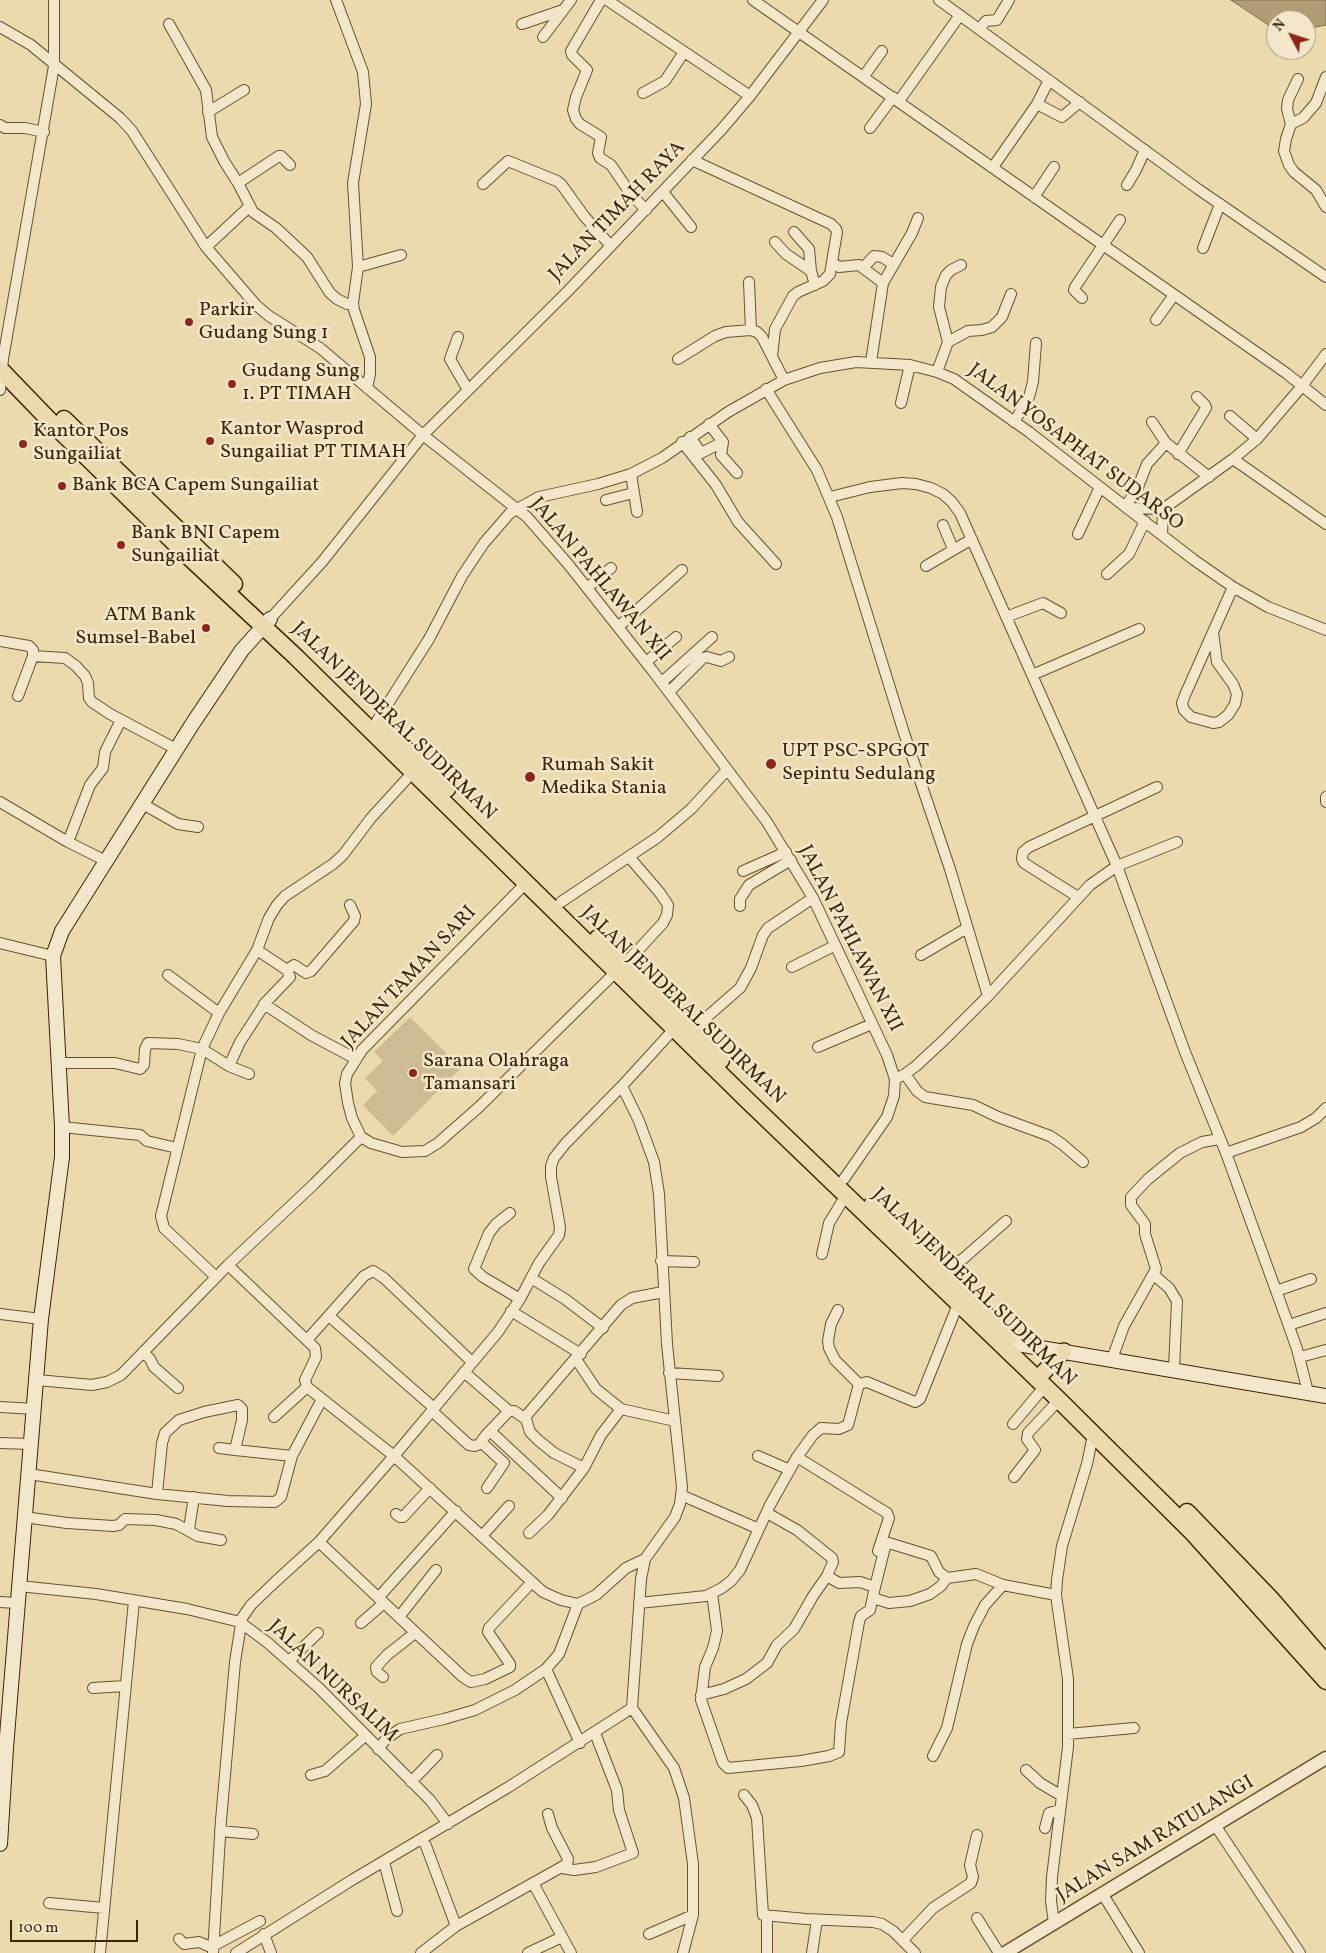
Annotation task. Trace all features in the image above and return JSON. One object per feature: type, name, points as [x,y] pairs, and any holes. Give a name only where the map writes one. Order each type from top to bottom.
[{"type":"highway","name":"JALAN JENDERAL SUDIRMAN","points":[[1,364],[267,622],[413,772],[526,883],[692,1030],[845,1187]]},
{"type":"highway","name":"JALAN JENDERAL SUDIRMAN","points":[[267,622],[378,721],[561,902],[674,1029],[967,1301],[1016,1344],[1042,1379],[1094,1435],[1191,1531],[1232,1566],[1326,1681]]},
{"type":"highway","name":"JALAN JENDERAL SUDIRMAN","points":[[887,1227],[943,1273],[967,1301],[1042,1379],[1232,1566],[1326,1663]]},
{"type":"main road","points":[[0,1844],[3,1749],[42,1319],[62,1157],[53,956],[62,931],[176,749],[237,658],[267,622]]},
{"type":"main road","points":[[1016,1344],[1326,1396]]},
{"type":"main road","points":[[1042,1379],[1064,1351]]},
{"type":"street","points":[[0,390],[1,364],[44,132],[54,66],[54,0]]},
{"type":"street","points":[[336,0],[363,72],[366,104],[354,183],[358,267],[353,303],[370,357],[370,374],[367,388]]},
{"type":"street","points":[[543,38],[571,0]]},
{"type":"street","points":[[601,0],[570,51],[587,70],[573,110],[580,124],[600,136],[598,153],[600,158],[611,165],[630,193],[646,210]]},
{"type":"street","points":[[607,0],[750,96]]},
{"type":"street","points":[[753,0],[993,167],[1302,386],[1326,405]]},
{"type":"street","name":"JALAN TIMAH RAYA","points":[[267,622],[318,566],[424,435],[646,210],[750,96],[823,0]]},
{"type":"street","points":[[940,0],[1145,150],[1326,278]]},
{"type":"street","points":[[979,28],[986,21],[996,20],[1009,0]]},
{"type":"street","points":[[522,24],[563,10]]},
{"type":"street","points":[[870,128],[896,99],[960,15]]},
{"type":"street","points":[[169,24],[206,90],[212,137],[253,212],[276,228],[307,257],[330,293],[347,304],[353,303]]},
{"type":"street","name":"JALAN PAHLAWAN XII","points":[[0,27],[31,45],[54,66],[98,98],[132,131],[206,247],[256,305],[269,316],[320,348],[424,435],[517,508],[551,544],[662,682],[726,771],[767,822],[813,898],[887,1055],[900,1076],[890,1110],[845,1187],[829,1223],[822,1254]]},
{"type":"street","points":[[864,76],[882,51]]},
{"type":"street","points":[[643,93],[665,81],[684,52]]},
{"type":"street","points":[[1291,124],[1303,118],[1316,102],[1326,78]]},
{"type":"street","points":[[1298,79],[1288,100],[1287,109],[1291,124],[1284,151],[1294,172],[1319,193],[1326,207]]},
{"type":"street","points":[[993,167],[1037,104],[1050,80]]},
{"type":"street","points":[[208,112],[244,90]]},
{"type":"street","points":[[1037,104],[1062,117],[1080,102]]},
{"type":"street","points":[[0,125],[5,128],[25,128],[44,132]]},
{"type":"street","points":[[1127,185],[1145,150]]},
{"type":"street","points":[[238,183],[279,156],[282,156],[290,165]]},
{"type":"street","points":[[692,160],[834,226],[837,232],[828,277],[815,286],[798,292],[792,298],[775,329],[772,356]]},
{"type":"street","points":[[483,184],[508,161],[560,182],[584,216],[610,245]]},
{"type":"street","points":[[1034,196],[1054,167]]},
{"type":"street","points":[[663,192],[691,227]]},
{"type":"street","points":[[1203,248],[1220,204]]},
{"type":"street","points":[[206,247],[250,206]]},
{"type":"street","points":[[871,362],[883,283],[912,234],[918,218]]},
{"type":"street","points":[[1082,298],[1074,290],[1074,287],[1120,220]]},
{"type":"street","points":[[794,232],[807,246],[815,286]]},
{"type":"street","points":[[774,242],[790,257],[811,271]]},
{"type":"street","points":[[358,267],[401,256]]},
{"type":"street","points":[[863,268],[874,256],[882,257],[893,264]]},
{"type":"street","points":[[832,262],[839,267],[857,265],[883,283]]},
{"type":"street","points":[[937,372],[948,342],[939,306],[939,298],[946,275],[961,265]]},
{"type":"street","points":[[749,282],[751,330]]},
{"type":"street","points":[[948,342],[968,331],[986,330],[998,323],[1011,294]]},
{"type":"street","points":[[1156,320],[1174,295]]},
{"type":"street","points":[[678,359],[715,336],[726,332],[751,330],[760,334],[784,380]]},
{"type":"street","points":[[458,337],[450,358],[468,390]]},
{"type":"street","points":[[1014,422],[1029,397],[1033,382],[1036,343]]},
{"type":"street","points":[[1166,443],[1147,464],[1138,487],[1127,507],[1163,509],[1233,459],[1257,439],[1302,386],[1326,354]]},
{"type":"street","name":"JALAN YOSAPHAT SUDARSO","points":[[378,721],[479,551],[499,524],[517,508],[539,497],[598,484],[631,474],[662,458],[709,424],[784,380],[820,368],[856,362],[910,365],[937,372],[967,386],[1233,587],[1268,607],[1326,630]]},
{"type":"street","points":[[901,403],[910,365]]},
{"type":"street","points":[[766,389],[817,470],[830,497],[988,996]]},
{"type":"street","points":[[1178,454],[1206,408],[1206,405],[1197,397]]},
{"type":"street","points":[[1230,416],[1257,439]]},
{"type":"street","points":[[1152,422],[1166,443],[1208,477]]},
{"type":"street","points":[[709,424],[723,442],[721,455],[737,473]]},
{"type":"street","points":[[686,440],[702,453],[723,442]]},
{"type":"street","points":[[686,440],[738,522],[776,564]]},
{"type":"street","points":[[1233,459],[1326,524]]},
{"type":"street","points":[[631,474],[638,512]]},
{"type":"street","points":[[830,497],[870,487],[902,483],[924,486],[938,491],[952,502],[960,513],[1117,866],[1289,1325],[1300,1358],[1308,1392]]},
{"type":"street","points":[[1078,534],[1100,487]]},
{"type":"street","points":[[606,500],[633,493]]},
{"type":"street","points":[[1162,535],[1163,509]]},
{"type":"street","points":[[1107,574],[1129,554],[1145,521]]},
{"type":"street","points":[[943,525],[953,549]]},
{"type":"street","points":[[926,566],[972,539]]},
{"type":"street","points":[[587,588],[611,568]]},
{"type":"street","points":[[618,627],[682,570]]},
{"type":"street","points":[[1213,632],[1217,662],[1236,688],[1237,694],[1235,704],[1228,715],[1219,722],[1214,723],[1191,717],[1184,710],[1182,703],[1213,632],[1233,587]]},
{"type":"street","points":[[1006,617],[1043,603],[1061,613]]},
{"type":"street","points":[[1032,675],[1139,629]]},
{"type":"street","points":[[646,662],[676,637]]},
{"type":"street","points":[[662,682],[712,638]]},
{"type":"street","points":[[0,641],[30,647],[34,652],[18,696]]},
{"type":"street","points":[[33,656],[61,657],[72,664],[87,680],[88,695],[91,701],[121,720],[176,749]]},
{"type":"street","points":[[669,692],[704,658],[707,657],[721,662],[730,657]]},
{"type":"street","points":[[68,842],[90,785],[103,768],[105,752],[121,720]]},
{"type":"street","points":[[561,902],[658,838],[691,809],[726,771]]},
{"type":"street","points":[[216,1277],[167,1232],[162,1224],[162,1212],[202,1049],[219,1013],[257,950],[269,918],[285,896],[334,864],[413,772]]},
{"type":"street","points":[[1078,897],[1024,863],[1022,855],[1029,847],[1157,786]]},
{"type":"street","points":[[1326,797],[1326,802]]},
{"type":"street","points":[[0,802],[68,842],[106,861]]},
{"type":"street","points":[[142,803],[178,824],[198,828]]},
{"type":"street","points":[[1083,1162],[1050,1136],[998,1117],[973,1105],[925,1097],[900,1076],[939,1045],[988,996],[1090,885],[1117,866],[1177,842]]},
{"type":"street","points":[[743,872],[789,856]]},
{"type":"street","points":[[740,906],[740,898],[749,885],[789,856]]},
{"type":"street","points":[[37,1380],[84,1385],[107,1382],[120,1375],[228,1265],[361,1137],[371,1143],[402,1152],[425,1151],[438,1144],[479,1107],[658,929],[666,918],[668,905],[665,898],[630,858]]},
{"type":"street","name":"JALAN TAMAN SARI","points":[[361,1137],[352,1118],[346,1083],[347,1074],[356,1059],[362,1050],[526,883]]},
{"type":"street","points":[[692,1030],[740,988],[751,968],[763,935],[768,928],[813,898]]},
{"type":"street","points":[[287,970],[294,965],[306,973],[311,971],[354,921],[355,916],[350,905]]},
{"type":"street","points":[[921,954],[967,928]]},
{"type":"street","points":[[0,943],[53,956]]},
{"type":"street","points":[[792,967],[834,946]]},
{"type":"street","points":[[229,1066],[240,1042],[264,1004],[290,977],[287,970],[257,950]]},
{"type":"street","points":[[168,975],[219,1013]]},
{"type":"street","points":[[264,1004],[311,1036],[356,1059]]},
{"type":"street","points":[[818,1047],[872,1024]]},
{"type":"street","points":[[213,1949],[220,1831],[240,1622],[251,1605],[319,1542],[493,1339],[520,1299],[560,1230],[551,1177],[551,1166],[554,1158],[674,1029]]},
{"type":"street","points":[[59,1062],[115,1064],[138,1069],[144,1065],[145,1049],[148,1043],[178,1044],[202,1049],[229,1066],[249,1074]]},
{"type":"street","points":[[228,1265],[315,1348],[316,1354],[305,1378],[307,1387],[394,1456],[543,1592],[561,1600],[578,1604],[596,1595],[626,1568],[645,1558],[675,1517],[681,1495],[680,1457],[669,1373],[663,1292],[659,1194],[654,1162],[639,1121],[622,1086]]},
{"type":"street","points":[[1226,1153],[1301,1126],[1316,1118],[1326,1108]]},
{"type":"street","points":[[62,1127],[140,1135],[147,1141],[177,1148]]},
{"type":"street","points":[[1112,1359],[1124,1326],[1154,1275],[1156,1266],[1146,1234],[1146,1225],[1131,1205],[1131,1197],[1148,1179],[1180,1154],[1202,1142],[1220,1139]]},
{"type":"street","points":[[510,1213],[488,1233],[474,1270],[520,1299]]},
{"type":"street","points":[[943,1273],[971,1252],[1006,1221]]},
{"type":"street","points":[[661,1262],[694,1262]]},
{"type":"street","points":[[307,1340],[364,1276],[375,1272],[384,1278],[472,1362]]},
{"type":"street","points":[[1154,1275],[1169,1288],[1177,1301],[1174,1369]]},
{"type":"street","points":[[531,1278],[565,1299],[603,1328]]},
{"type":"street","points":[[1276,1291],[1311,1279]]},
{"type":"street","points":[[525,1416],[621,1305],[628,1300],[663,1292]]},
{"type":"street","points":[[859,1384],[867,1382],[912,1401],[918,1401],[967,1301]]},
{"type":"street","points":[[838,1310],[831,1324],[828,1341],[829,1348],[835,1360],[859,1384]]},
{"type":"street","points":[[511,1311],[578,1356],[596,1389],[621,1409],[675,1421]]},
{"type":"street","points":[[1289,1325],[1326,1313]]},
{"type":"street","points":[[0,1314],[42,1319]]},
{"type":"street","points":[[329,1316],[469,1445],[474,1446],[482,1443],[482,1440],[509,1411]]},
{"type":"street","points":[[1300,1358],[1326,1350]]},
{"type":"street","points":[[142,1352],[150,1358],[154,1367],[178,1388]]},
{"type":"street","points":[[464,1372],[509,1411],[515,1411],[525,1416],[530,1432],[554,1453],[584,1468]]},
{"type":"street","points":[[669,1373],[718,1376]]},
{"type":"street","points":[[1014,1424],[1042,1379]]},
{"type":"street","points":[[639,1603],[712,1593],[731,1581],[740,1570],[767,1513],[797,1457],[819,1429],[847,1427],[859,1384]]},
{"type":"street","points":[[274,1417],[307,1387]]},
{"type":"street","points":[[29,1474],[157,1494],[228,1501],[277,1502],[281,1497],[292,1456],[322,1399]]},
{"type":"street","points":[[1014,1477],[1035,1450],[1027,1438],[1028,1433],[1060,1400]]},
{"type":"street","points":[[157,1494],[163,1437],[167,1430],[176,1422],[204,1412],[238,1405],[242,1409],[242,1420],[235,1450]]},
{"type":"street","points":[[0,1407],[34,1409]]},
{"type":"street","points":[[529,1533],[537,1527],[562,1498],[584,1468],[601,1435],[621,1409]]},
{"type":"street","points":[[490,1431],[562,1498]]},
{"type":"street","points":[[1054,1924],[1051,1901],[1068,1734],[1068,1679],[1056,1595],[1062,1546],[1094,1435]]},
{"type":"street","points":[[0,1443],[32,1444]]},
{"type":"street","points":[[482,1443],[504,1463],[488,1488]]},
{"type":"street","points":[[219,1448],[292,1456]]},
{"type":"street","points":[[758,1456],[790,1470]]},
{"type":"street","points":[[712,1593],[718,1631],[714,1648],[706,1667],[701,1695],[703,1707],[726,1767],[801,1761],[838,1753],[840,1749],[841,1723],[859,1622],[861,1616],[870,1610],[889,1518],[887,1513],[797,1457]]},
{"type":"street","points":[[396,1514],[401,1518],[403,1517],[430,1488]]},
{"type":"street","points":[[681,1495],[759,1530]]},
{"type":"street","points":[[189,1529],[194,1498]]},
{"type":"street","points":[[482,1536],[510,1506]]},
{"type":"street","points":[[361,1623],[456,1511]]},
{"type":"street","points":[[701,1695],[746,1679],[767,1663],[777,1645],[794,1629],[827,1576],[833,1562],[832,1558],[797,1530],[767,1513]]},
{"type":"street","points":[[24,1517],[67,1523],[113,1526],[118,1525],[125,1519],[156,1520],[176,1524],[189,1529],[198,1536],[222,1540]]},
{"type":"street","points":[[319,1542],[468,1681],[479,1681],[510,1666],[488,1632],[489,1628],[532,1582]]},
{"type":"street","points":[[875,1562],[884,1543]]},
{"type":"street","points":[[884,1543],[890,1543],[931,1556],[940,1572],[947,1578]]},
{"type":"street","points":[[645,1558],[639,1603],[632,1708],[674,1768],[687,1813],[693,1864],[693,1915],[684,1953]]},
{"type":"street","points":[[399,1617],[436,1570]]},
{"type":"street","points":[[827,1576],[842,1584],[860,1582],[889,1602],[910,1601],[930,1594],[941,1586],[947,1578],[976,1574],[1003,1585],[1056,1595]]},
{"type":"street","points":[[933,1756],[947,1728],[967,1644],[974,1626],[985,1605],[1003,1585]]},
{"type":"street","name":"JALAN NURSALIM","points":[[18,1586],[96,1594],[187,1609],[240,1622],[253,1630],[319,1688],[430,1800],[448,1824]]},
{"type":"street","points":[[100,1953],[134,1601]]},
{"type":"street","points":[[0,1602],[17,1603]]},
{"type":"street","points":[[378,1749],[386,1739],[400,1729],[475,1710],[514,1690],[546,1669],[559,1654],[578,1604]]},
{"type":"street","points":[[383,1677],[377,1672],[376,1667],[387,1655],[415,1632]]},
{"type":"street","points":[[289,1661],[318,1633]]},
{"type":"street","points":[[546,1669],[580,1743]]},
{"type":"street","points":[[93,1688],[125,1686]]},
{"type":"street","points":[[236,1953],[264,1934],[580,1743],[632,1708]]},
{"type":"street","points":[[1068,1734],[1134,1728]]},
{"type":"street","points":[[562,1868],[574,1870],[596,1867],[633,1853],[619,1810],[617,1790],[595,1733]]},
{"type":"street","points":[[311,1775],[325,1771],[365,1736]]},
{"type":"street","points":[[411,1782],[437,1755]]},
{"type":"street","name":"JALAN SAM RATULANGI","points":[[1005,1953],[1326,1758]]},
{"type":"street","points":[[1026,1770],[1040,1783],[1062,1796]]},
{"type":"street","points":[[744,1794],[752,1805],[757,1818],[764,1915],[812,1920],[873,1922],[888,1927],[915,1953]]},
{"type":"street","points":[[1044,1828],[1049,1813],[1060,1810]]},
{"type":"street","points":[[421,1953],[456,1926],[568,1863],[568,1859],[552,1828],[548,1814]]},
{"type":"street","points":[[1215,1825],[1300,1953]]},
{"type":"street","points":[[220,1831],[253,1834]]},
{"type":"street","points":[[903,1940],[934,1908],[971,1883],[973,1877],[970,1865],[976,1835]]},
{"type":"street","points":[[423,1838],[456,1926]]},
{"type":"street","points":[[384,1862],[397,1912]]},
{"type":"street","points":[[534,1883],[571,1953]]},
{"type":"street","points":[[1102,1893],[1139,1953]]},
{"type":"street","points":[[49,1903],[104,1908]]},
{"type":"street","points":[[650,1934],[693,1915]]},
{"type":"street","points":[[767,1915],[767,1953]]},
{"type":"street","points":[[977,1918],[1000,1953]]},
{"type":"street","points":[[812,1920],[812,1953]]},
{"type":"street","points":[[213,1949],[260,1921]]},
{"type":"street","points":[[264,1934],[272,1953]]},
{"type":"street","points":[[528,1953],[562,1937]]},
{"type":"street","points":[[179,1939],[184,1944],[199,1942],[213,1949]]},
{"type":"shaded area","points":[[1231,0],[1326,0],[1326,25],[1316,27],[1316,10],[1266,10],[1266,23]]},
{"type":"shaded area","name":"Sarana Olahraga Tamansari","points":[[410,1017],[461,1068],[393,1136],[363,1105],[377,1091],[365,1078],[383,1061],[374,1052]]},
{"type":"place","name":"Parkir Gudang Sung 1","points":[[189,322]]},
{"type":"place","name":"Gudang Sung 1. PT TIMAH","points":[[232,384]]},
{"type":"place","name":"Kantor Wasprod Sungailiat PT TIMAH","points":[[210,441]]},
{"type":"place","name":"Kantor Pos Sungailiat","points":[[23,444]]},
{"type":"place","name":"Bank BCA Capem Sungailiat","points":[[62,486]]},
{"type":"place","name":"Bank BNI Capem Sungailiat","points":[[121,545]]},
{"type":"place","name":"ATM Bank Sumsel-Babel","points":[[206,628]]},
{"type":"place","name":"UPT PSC-SPGOT Sepintu Sedulang","points":[[771,764]]},
{"type":"place","name":"Rumah Sakit Medika Stania","points":[[530,777]]},
{"type":"place","name":"Sarana Olahraga Tamansari","points":[[413,1073]]}]
